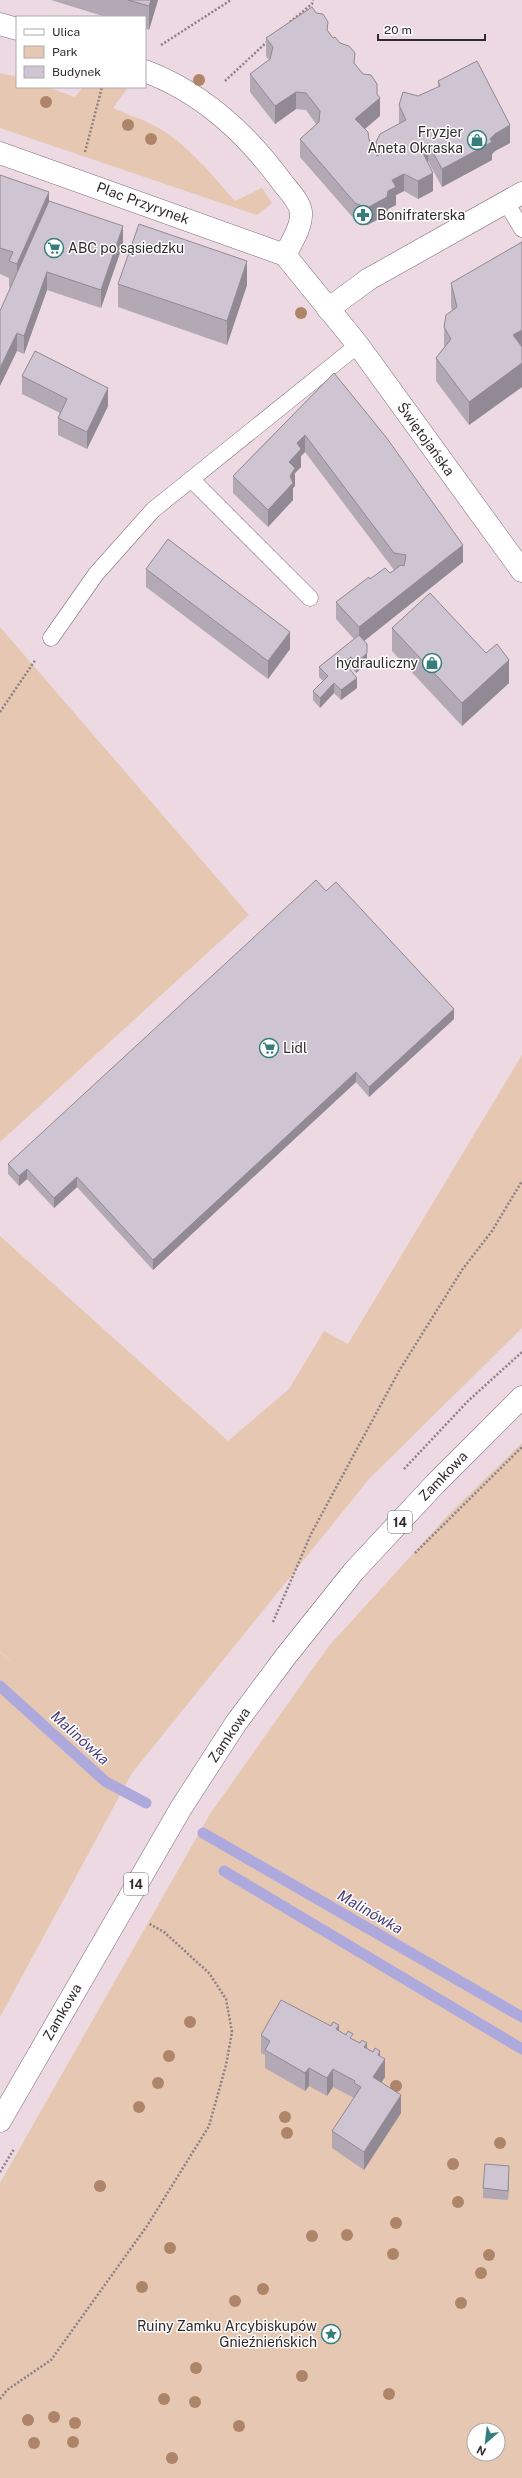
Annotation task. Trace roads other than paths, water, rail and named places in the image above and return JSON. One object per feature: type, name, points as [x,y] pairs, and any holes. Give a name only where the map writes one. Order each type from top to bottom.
[{"type":"street","points":[[0,24],[16,29]]},
{"type":"street","points":[[146,71],[164,78],[206,103],[233,124],[264,157],[296,200],[301,212],[298,229],[285,255],[328,309],[369,279],[514,198]]},
{"type":"street","name":"Plac Przyrynek","points":[[0,153],[285,255]]},
{"type":"street","name":"Świętojańska","points":[[328,309],[358,346],[518,559]]},
{"type":"street","name":"Zamkowa","points":[[0,2121],[181,1808],[236,1722],[286,1656],[354,1571],[435,1484],[522,1397]]},
{"type":"lane","points":[[514,198],[522,229]]},
{"type":"lane","points":[[51,638],[96,574],[153,510],[358,346]]},
{"type":"lane","points":[[190,479],[310,598]]},
{"type":"waterway","name":"Malinówka","points":[[0,1686],[106,1782],[146,1803]]},
{"type":"waterway","name":"Malinówka","points":[[203,1833],[522,2017]]},
{"type":"waterway","points":[[224,1871],[522,2049]]},
{"type":"place","name":"Fryzjer Aneta Okraska","points":[[477,140]]},
{"type":"place","name":"Bonifraterska","points":[[363,215]]},
{"type":"place","name":"ABC po sąsiedzku","points":[[54,248]]},
{"type":"place","name":"hydrauliczny","points":[[432,663]]},
{"type":"place","name":"Lidl","points":[[269,1048]]},
{"type":"place","name":"Ruiny Zamku Arcybiskupów Gnieźnieńskich","points":[[331,2334]]}]
